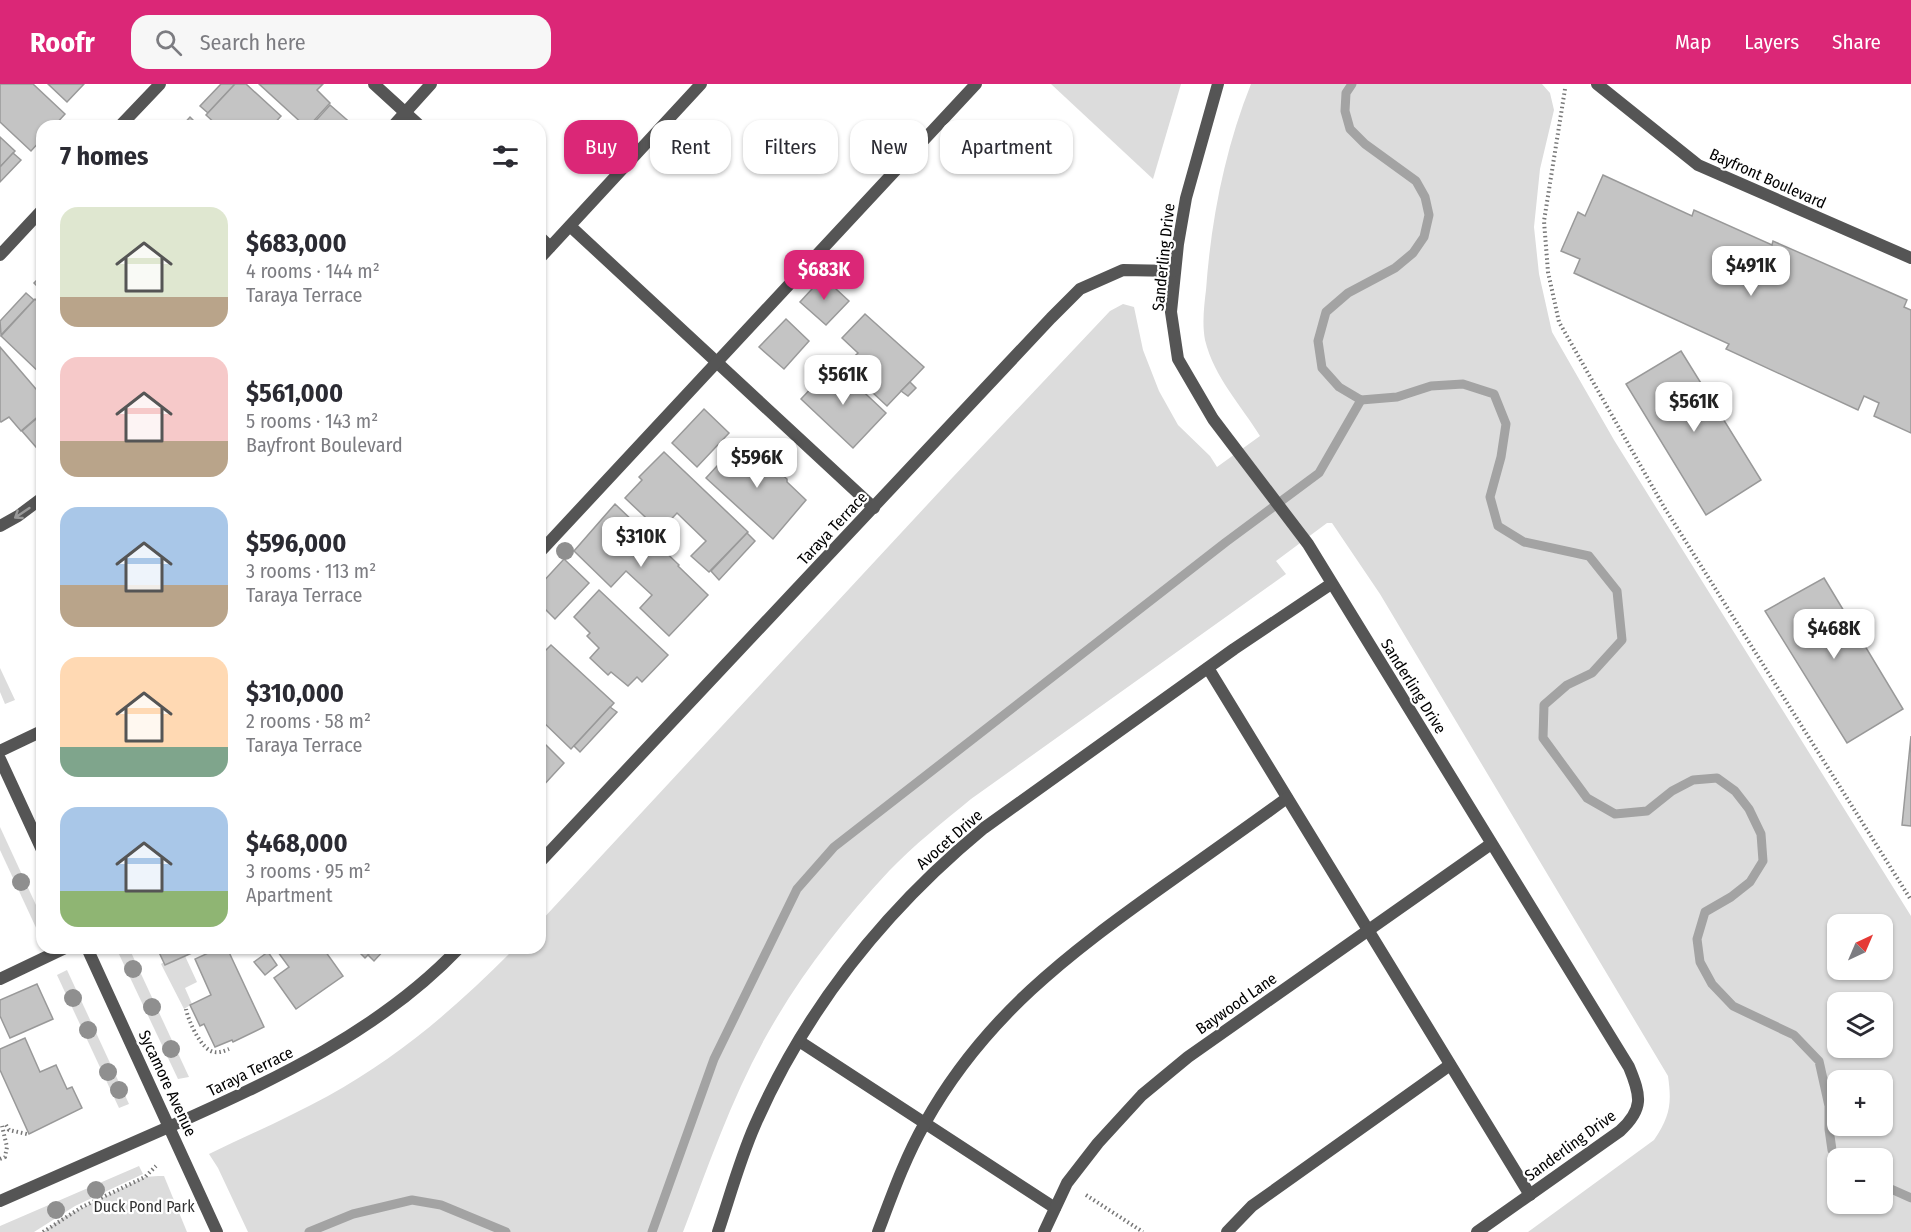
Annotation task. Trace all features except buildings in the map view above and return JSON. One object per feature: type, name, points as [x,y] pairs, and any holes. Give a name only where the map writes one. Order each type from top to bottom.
[{"type":"street","points":[[126,120],[160,84]]},
{"type":"street","points":[[375,84],[413,120]]},
{"type":"street","points":[[399,120],[431,84]]},
{"type":"street","points":[[546,251],[701,84]]},
{"type":"street","points":[[546,546],[976,84]]},
{"type":"street","name":"Sanderling Drive","points":[[1218,84],[1186,198],[1175,271],[1171,312],[1178,359],[1213,418],[1308,544],[1331,585],[1629,1067],[1638,1087],[1639,1104],[1632,1120],[1620,1131],[1477,1232]]},
{"type":"street","name":"Bayfront Boulevard","points":[[1597,84],[1698,165],[1911,258]]},
{"type":"street","points":[[0,255],[36,216]]},
{"type":"street","points":[[570,226],[874,508]]},
{"type":"street","points":[[546,243],[550,247]]},
{"type":"street","name":"Taraya Terrace","points":[[546,856],[1080,289],[1123,270],[1175,271]]},
{"type":"street","points":[[0,526],[36,502]]},
{"type":"street","name":"Avocet Drive","points":[[718,1232],[754,1127],[770,1093],[824,1001],[883,923],[950,856],[1002,815],[1208,668],[1331,585]]},
{"type":"street","points":[[1208,668],[1530,1195]]},
{"type":"street","points":[[0,751],[36,734]]},
{"type":"street","points":[[0,759],[36,837]]},
{"type":"street","points":[[878,1232],[894,1188],[925,1123],[949,1084],[985,1036],[1046,974],[1113,922],[1287,798]]},
{"type":"street","name":"Baywood Lane","points":[[1044,1232],[1068,1183],[1098,1143],[1142,1095],[1188,1057],[1491,844]]},
{"type":"street","points":[[0,979],[52,954]]},
{"type":"street","name":"Sycamore Avenue","points":[[90,954],[217,1232]]},
{"type":"street","name":"Taraya Terrace","points":[[0,1201],[259,1086],[339,1043],[405,998],[453,954]]},
{"type":"street","points":[[799,1041],[1055,1208]]},
{"type":"street","points":[[1227,1232],[1252,1206],[1450,1065]]},
{"type":"path","points":[[1565,89],[1544,221],[1548,272],[1559,322],[1664,507],[1911,900]]},
{"type":"path","points":[[186,1008],[192,1028],[208,1049],[218,1053],[229,1049]]},
{"type":"path","points":[[0,1159],[5,1158],[7,1147],[4,1126],[9,1130],[27,1134]]},
{"type":"path","points":[[43,1232],[82,1207],[145,1178],[156,1166]]},
{"type":"path","points":[[1068,1183],[1143,1232]]},
{"type":"green space","points":[[1051,84],[1181,84],[1153,179]]},
{"type":"green space","points":[[1251,84],[1542,84],[1550,93],[1554,110],[1540,169],[1534,227],[1539,274],[1552,332],[1614,440],[1911,916],[1911,1232],[1528,1232],[1654,1140],[1669,1110],[1668,1076],[1380,594],[1332,523],[1327,523],[1276,561],[1286,574],[971,799],[889,871],[809,968],[769,1031],[733,1104],[683,1232],[248,1232],[209,1154],[299,1111],[354,1081],[427,1029],[509,954],[546,954],[546,916],[1110,311],[1123,304],[1134,307],[1143,350],[1159,391],[1178,425],[1210,456],[1217,467],[1260,436],[1215,366],[1205,340],[1204,309],[1211,237],[1227,159]]},
{"type":"green space","points":[[0,668],[15,700],[5,704],[0,692]]},
{"type":"green space","points":[[0,827],[36,905],[36,928],[0,850]]},
{"type":"green space","points":[[119,954],[132,954],[189,1077],[178,1079]]},
{"type":"green space","points":[[185,956],[197,982],[185,988],[192,1004],[184,1009],[161,964],[164,962],[166,965]]},
{"type":"green space","points":[[67,970],[129,1104],[119,1108],[57,975]]},
{"type":"green space","points":[[139,1166],[143,1174],[75,1206],[34,1232],[0,1232],[0,1226]]},
{"type":"green space","name":"Duck Pond Park","points":[[164,1176],[187,1232],[43,1232],[64,1217],[145,1177]]},
{"type":"waterway","points":[[1352,84],[1346,93],[1345,111],[1350,129],[1365,144],[1416,181],[1425,197],[1429,215],[1424,237],[1413,253],[1395,268],[1348,293],[1326,312],[1318,341],[1322,368],[1339,387],[1361,400],[1397,397],[1431,386],[1463,384],[1494,394],[1506,424],[1501,457],[1490,497],[1498,526],[1524,542],[1589,556],[1617,591],[1622,640],[1592,673],[1567,685],[1544,705],[1543,738],[1587,798],[1615,814],[1647,811],[1672,791],[1693,780],[1717,778],[1735,791],[1749,809],[1761,834],[1763,861],[1750,882],[1731,897],[1705,912],[1697,939],[1700,962],[1712,984],[1733,1006],[1794,1035],[1819,1061],[1829,1106],[1832,1148]]},
{"type":"waterway","points":[[652,1232],[714,1059],[797,889],[834,847],[1226,542],[1319,473],[1361,400]]},
{"type":"waterway","points":[[1893,1190],[1911,1198]]},
{"type":"waterway","points":[[309,1232],[353,1214],[412,1200],[441,1205],[506,1232]]}]
